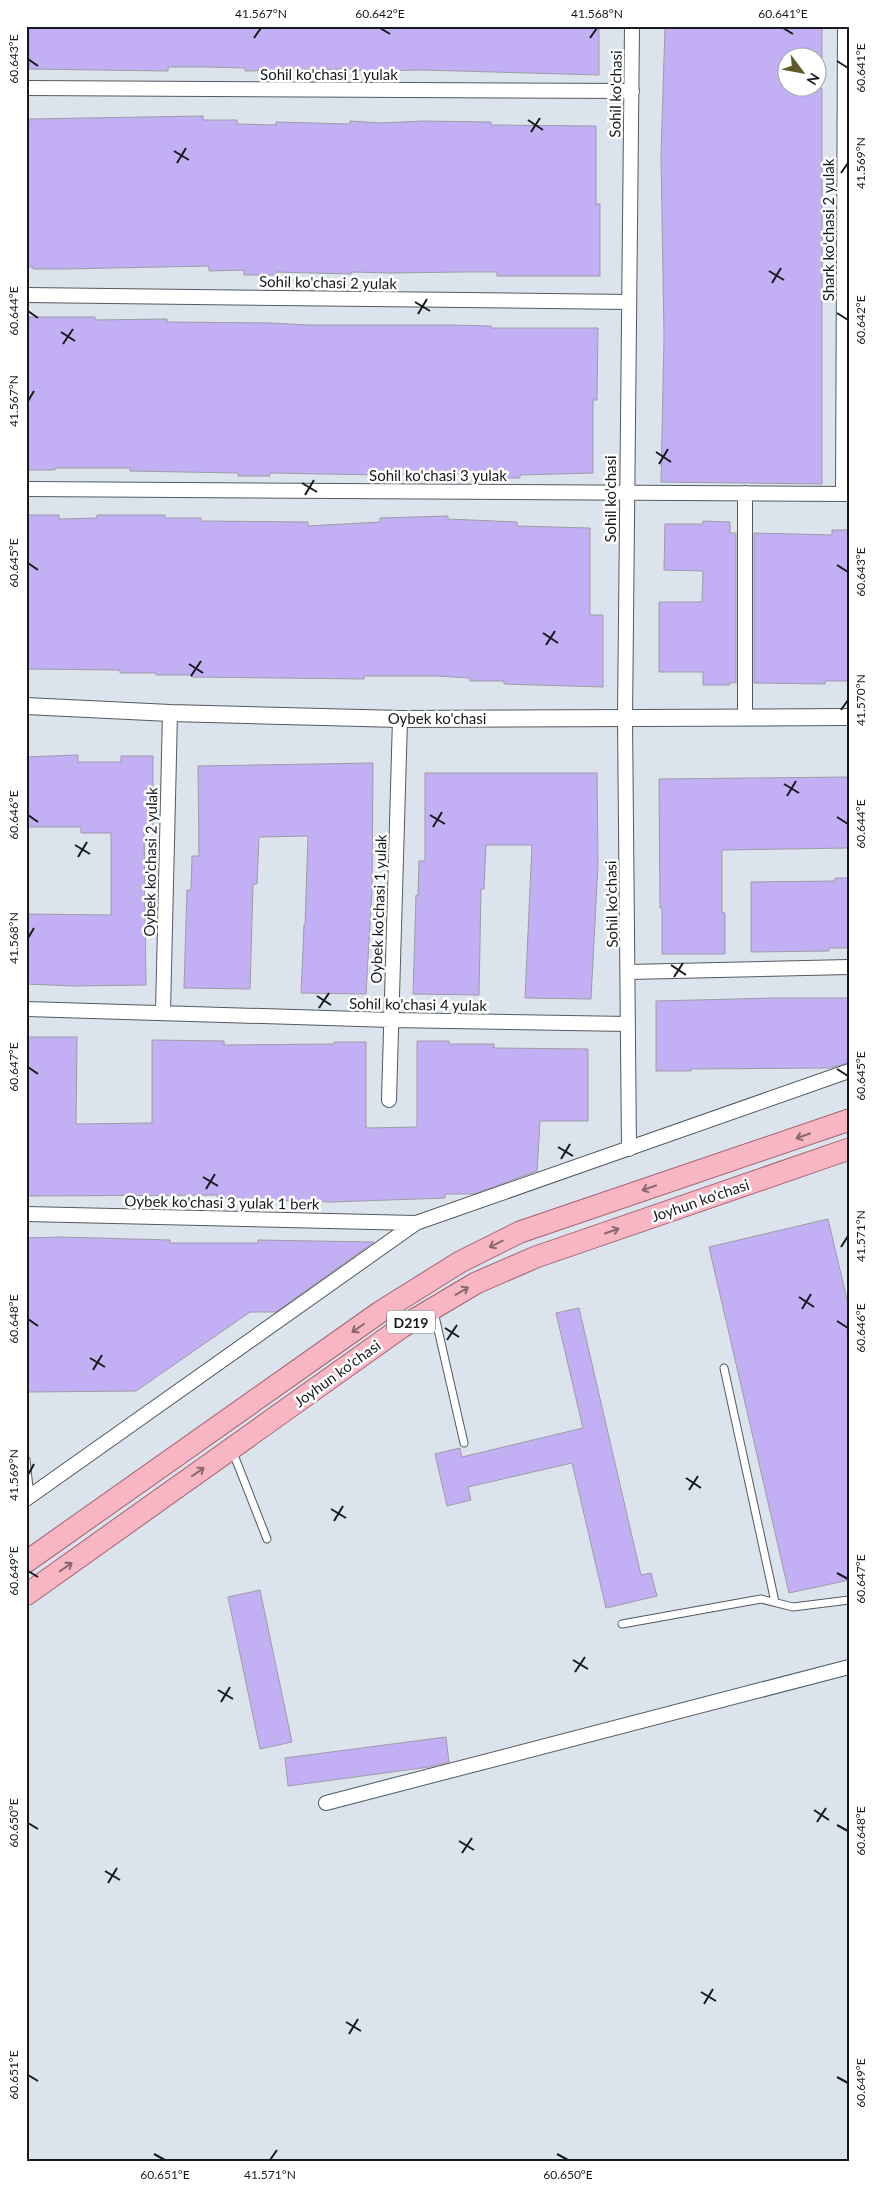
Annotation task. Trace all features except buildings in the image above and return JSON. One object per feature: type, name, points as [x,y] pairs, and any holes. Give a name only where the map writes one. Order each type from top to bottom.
[{"type":"main road","name":"Joyhun ko'chasi","points":[[26,1562],[380,1312],[460,1262],[520,1232],[849,1120]]},
{"type":"main road","name":"Joyhun ko'chasi","points":[[26,1595],[402,1327],[476,1283],[536,1257],[849,1149]]},
{"type":"street","name":"Sohil ko'chasi","points":[[629,1149],[625,718],[632,26]]},
{"type":"street","name":"Shark ko'chasi 2 yulak","points":[[844,26],[846,494]]},
{"type":"street","name":"Sohil ko'chasi 1 yulak","points":[[26,88],[632,91]]},
{"type":"street","name":"Sohil ko'chasi 2 yulak","points":[[26,295],[629,302]]},
{"type":"street","name":"Sohil ko'chasi 3 yulak","points":[[26,488],[846,494]]},
{"type":"street","points":[[745,493],[745,717]]},
{"type":"street","name":"Oybek ko'chasi","points":[[26,706],[170,713],[400,719],[849,717]]},
{"type":"street","name":"Oybek ko'chasi 2 yulak","points":[[163,1012],[170,713]]},
{"type":"street","name":"Oybek ko'chasi 1 yulak","points":[[390,1100],[400,719]]},
{"type":"street","points":[[628,972],[849,967]]},
{"type":"street","name":"Sohil ko'chasi 4 yulak","points":[[26,1009],[392,1020],[628,1024]]},
{"type":"street","points":[[28,1498],[416,1223],[849,1071]]},
{"type":"street","name":"Oybek ko'chasi 3 yulak 1 berk","points":[[26,1214],[416,1223]]},
{"type":"street","points":[[326,1803],[849,1667]]},
{"type":"lane","points":[[433,1309],[464,1444]]},
{"type":"lane","points":[[724,1368],[775,1602]]},
{"type":"lane","points":[[232,1449],[267,1538]]},
{"type":"lane","points":[[26,1460],[28,1498]]},
{"type":"lane","points":[[622,1624],[761,1598],[793,1606],[849,1600]]}]
